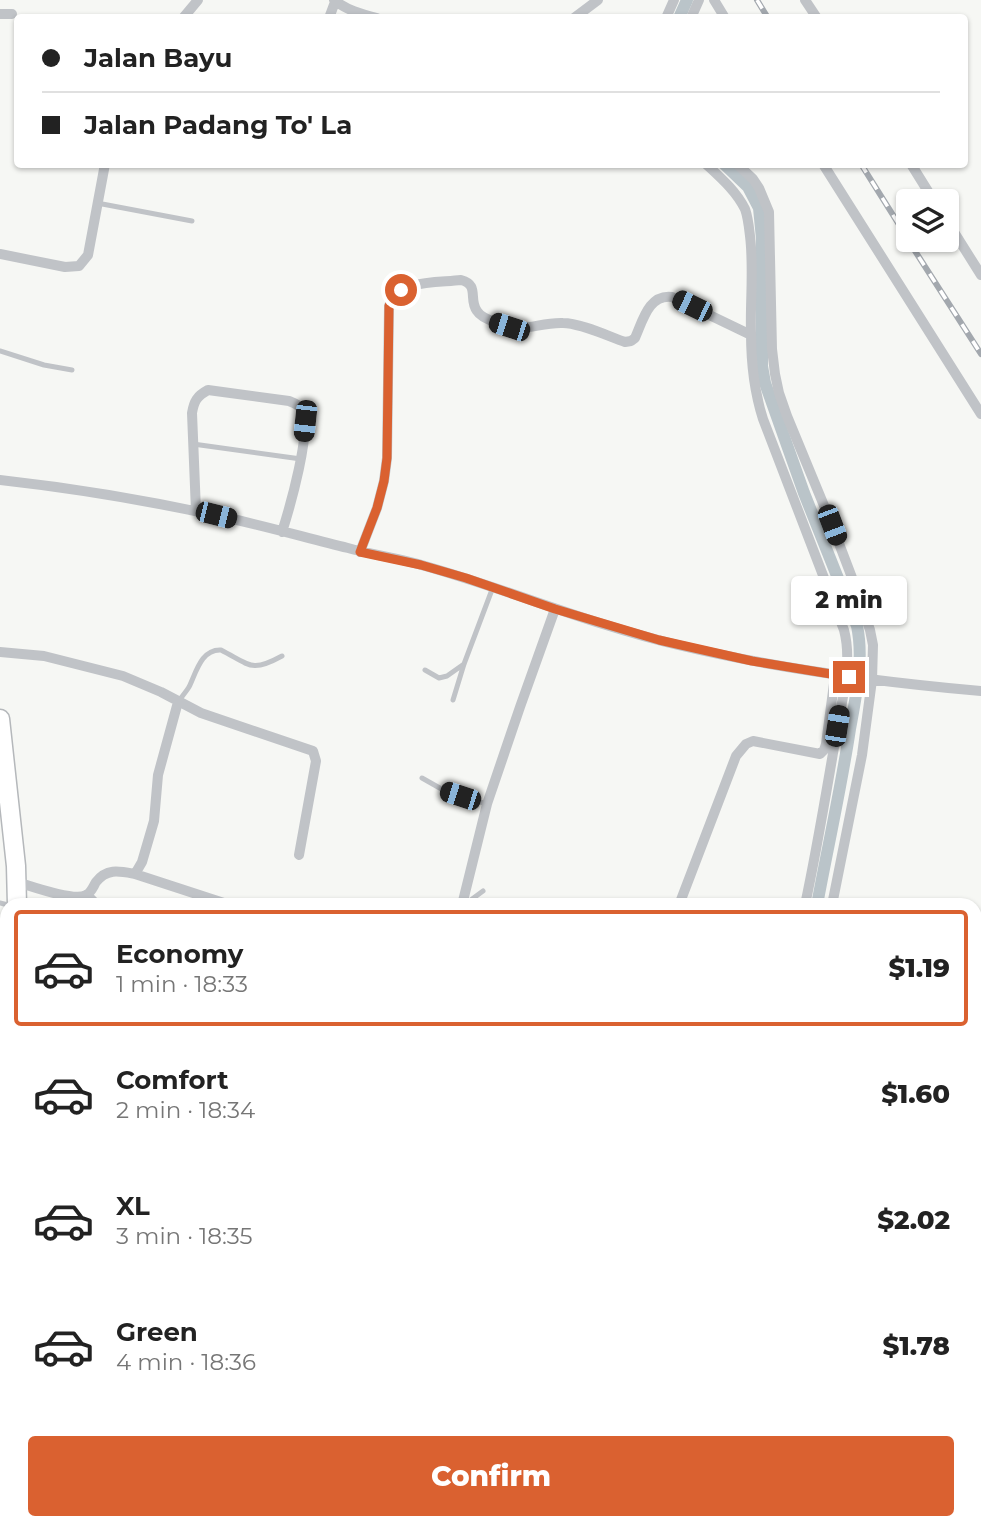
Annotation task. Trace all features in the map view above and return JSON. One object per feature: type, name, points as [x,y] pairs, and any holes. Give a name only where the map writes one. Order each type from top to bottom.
[{"type":"highway","points":[[0,719],[17,898]]},
{"type":"street","points":[[186,14],[198,0]]},
{"type":"street","points":[[579,14],[598,0]]},
{"type":"street","points":[[334,1],[357,14]]},
{"type":"street","points":[[0,254],[65,267],[79,266],[88,255],[104,168]]},
{"type":"street","points":[[710,168],[738,197],[746,212],[752,252],[751,335],[756,395],[762,419],[844,630],[847,650],[817,848],[806,898]]},
{"type":"street","points":[[741,168],[759,188],[769,212],[769,278],[775,373],[787,416],[832,525],[873,645],[862,755],[833,898]]},
{"type":"street","points":[[826,168],[981,414]]},
{"type":"street","points":[[913,168],[927,189]]},
{"type":"street","points":[[959,240],[981,275]]},
{"type":"street","points":[[360,552],[384,481],[387,458],[389,306],[392,298],[401,290],[411,286],[466,281],[472,288],[473,304],[477,311],[494,322],[521,329],[573,324],[625,342],[635,338],[656,300],[663,296],[672,297],[751,335]]},
{"type":"street","points":[[196,511],[192,413],[199,395],[208,390],[289,401],[303,410],[305,421],[301,459],[282,532]]},
{"type":"street","points":[[0,480],[196,511],[421,565],[677,645],[778,666],[843,676],[981,691]]},
{"type":"street","points":[[465,898],[487,804],[555,609]]},
{"type":"street","points":[[0,652],[44,656],[145,684],[201,713],[313,751],[316,761],[299,855]]},
{"type":"street","points":[[682,898],[740,749],[753,741],[820,754],[826,744],[843,676]]},
{"type":"street","points":[[135,874],[142,862],[154,821],[158,775],[178,702]]},
{"type":"street","points":[[17,882],[68,896],[82,897],[87,895],[103,875],[110,871],[120,871],[209,898]]},
{"type":"street","points":[[87,895],[90,898]]},
{"type":"lane","points":[[97,204],[191,220]]},
{"type":"lane","points":[[0,351],[44,365],[72,370]]},
{"type":"lane","points":[[193,444],[301,459]]},
{"type":"lane","points":[[453,700],[494,587]]},
{"type":"lane","points":[[178,702],[200,664],[211,652],[221,650],[253,666],[264,666],[282,656]]},
{"type":"lane","points":[[425,670],[439,678],[447,676],[464,664]]},
{"type":"lane","points":[[422,778],[445,791],[487,804]]},
{"type":"lane","points":[[472,898],[482,891]]},
{"type":"waterway","points":[[681,14],[687,0]]},
{"type":"waterway","points":[[728,168],[748,187],[759,208],[762,239],[762,366],[765,383],[804,493],[857,626],[859,639],[857,691],[818,898]]},
{"type":"railway","points":[[757,0],[766,14]]},
{"type":"railway","points":[[864,168],[896,220]]},
{"type":"railway","points":[[916,252],[981,354]]},
{"type":"route","points":[[401,290],[392,298],[389,306],[387,458],[384,481],[360,552],[466,578],[641,636],[752,661],[849,677]]}]
